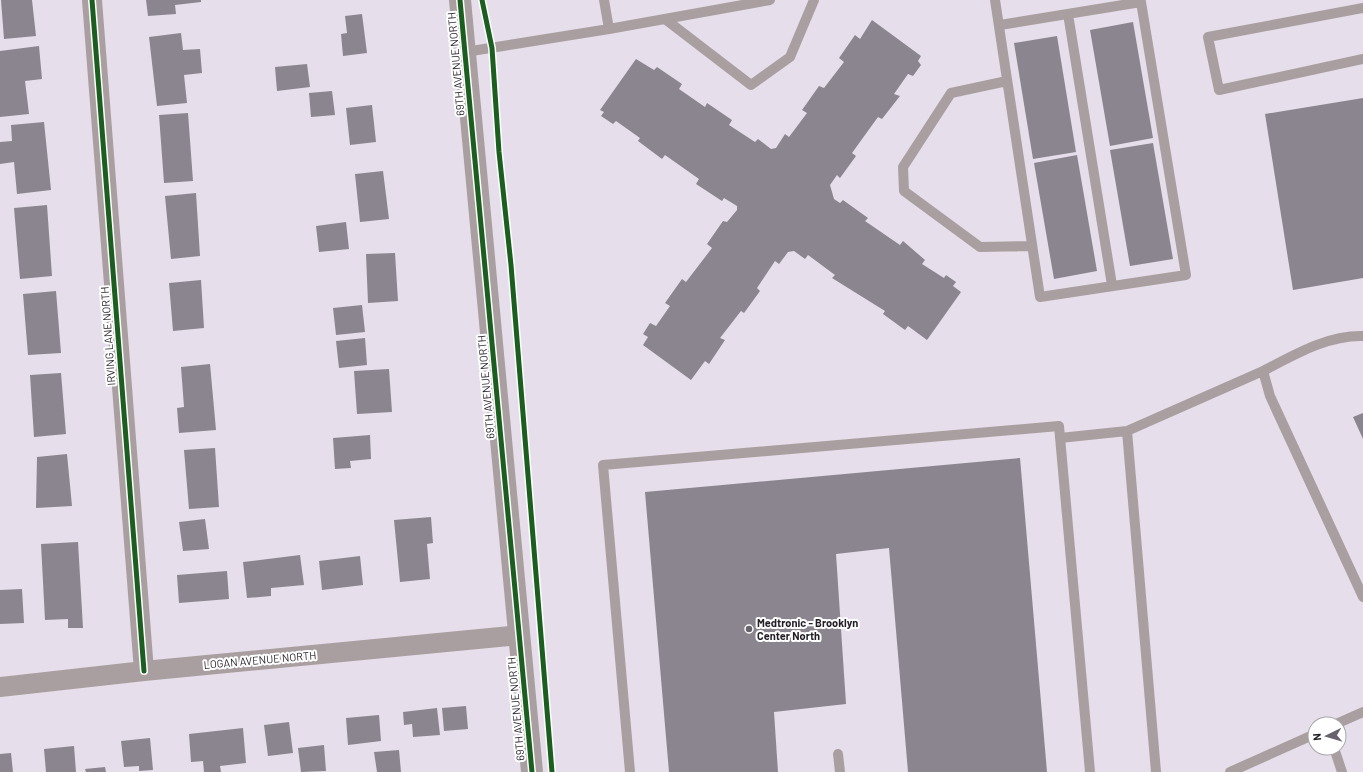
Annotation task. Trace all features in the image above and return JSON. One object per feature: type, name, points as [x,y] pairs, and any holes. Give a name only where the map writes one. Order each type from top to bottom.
[{"type":"street","name":"IRVING LANE NORTH","points":[[92,0],[144,671]]},
{"type":"street","name":"69TH AVENUE NORTH","points":[[460,0],[532,772]]},
{"type":"street","name":"LOGAN AVENUE NORTH","points":[[0,687],[144,671],[520,635]]},
{"type":"lane","points":[[604,0],[609,29]]},
{"type":"lane","points":[[465,52],[609,29],[770,0]]},
{"type":"lane","points":[[665,19],[751,85],[790,57],[814,0]]},
{"type":"lane","points":[[995,0],[1040,297],[1186,275],[1141,2],[1000,25]]},
{"type":"lane","points":[[1363,8],[1208,37],[1219,90],[1363,59]]},
{"type":"lane","points":[[1068,14],[1112,285]]},
{"type":"lane","points":[[1007,80],[951,93],[903,167],[904,191],[980,247],[1032,246]]},
{"type":"lane","points":[[1060,438],[1127,431],[1263,371],[1310,348],[1348,336],[1363,336]]},
{"type":"lane","points":[[1263,371],[1270,396],[1363,597]]},
{"type":"lane","points":[[630,772],[603,465],[1059,426],[1090,772]]},
{"type":"lane","points":[[1127,431],[1156,772]]},
{"type":"lane","points":[[1347,719],[1363,712]]},
{"type":"lane","points":[[1230,772],[1307,738]]},
{"type":"lane","points":[[838,754],[840,772]]},
{"type":"lane","points":[[1337,756],[1342,772]]},
{"type":"building","points":[[1,0],[32,0],[36,36],[4,39]]},
{"type":"building","points":[[146,0],[201,0],[201,2],[175,5],[176,14],[148,16]]},
{"type":"building","points":[[362,14],[367,53],[343,56],[341,34],[347,33],[345,16]]},
{"type":"building","points":[[872,20],[921,56],[918,61],[921,65],[913,76],[908,74],[894,94],[900,96],[882,119],[878,117],[852,153],[856,156],[840,178],[837,175],[830,185],[834,199],[840,203],[843,200],[868,218],[865,221],[900,245],[903,241],[925,260],[922,264],[944,278],[946,275],[956,282],[953,286],[961,292],[927,340],[908,326],[905,330],[883,314],[885,311],[832,278],[835,275],[808,255],[805,259],[794,251],[788,252],[779,264],[775,261],[757,288],[760,291],[744,313],[741,311],[720,338],[725,340],[709,364],[705,361],[691,380],[643,345],[648,337],[643,334],[650,323],[656,326],[670,306],[665,303],[682,279],[686,282],[712,248],[707,244],[723,221],[727,222],[737,210],[737,206],[724,198],[722,201],[696,184],[699,179],[665,155],[662,159],[638,141],[640,138],[616,121],[613,124],[601,116],[604,112],[600,110],[636,59],[654,70],[657,67],[682,84],[679,89],[705,107],[707,103],[732,120],[729,125],[755,142],[758,139],[771,149],[776,148],[785,134],[789,137],[807,113],[802,110],[819,86],[824,88],[844,62],[839,58],[855,35],[860,39]]},
{"type":"building","points":[[1133,22],[1153,138],[1110,146],[1090,30]]},
{"type":"building","points":[[181,33],[183,50],[200,49],[202,73],[184,75],[187,103],[157,106],[149,37]]},
{"type":"building","points":[[1057,36],[1076,152],[1033,159],[1014,43]]},
{"type":"building","points":[[39,46],[42,79],[25,81],[29,114],[0,117],[0,51]]},
{"type":"building","points":[[307,64],[310,87],[277,91],[275,67]]},
{"type":"building","points":[[332,91],[335,115],[311,117],[309,93]]},
{"type":"building","points":[[1363,98],[1363,278],[1293,290],[1265,114]]},
{"type":"building","points":[[372,105],[376,142],[350,145],[346,108]]},
{"type":"building","points":[[188,113],[193,181],[164,183],[159,115]]},
{"type":"building","points":[[44,122],[51,190],[17,194],[14,162],[0,164],[0,142],[12,141],[11,125]]},
{"type":"building","points":[[1153,143],[1173,259],[1130,266],[1110,150]]},
{"type":"building","points":[[1077,155],[1097,271],[1054,279],[1034,163]]},
{"type":"building","points":[[383,171],[389,219],[360,222],[355,174]]},
{"type":"building","points":[[196,193],[200,256],[171,259],[165,196]]},
{"type":"building","points":[[47,205],[52,276],[20,279],[14,208]]},
{"type":"building","points":[[346,222],[349,249],[319,252],[316,226]]},
{"type":"building","points":[[395,253],[398,301],[368,303],[366,254]]},
{"type":"building","points":[[201,280],[204,328],[173,331],[169,283]]},
{"type":"building","points":[[56,291],[61,353],[28,355],[23,294]]},
{"type":"building","points":[[362,305],[365,332],[336,335],[333,308]]},
{"type":"building","points":[[365,338],[367,365],[339,368],[336,341]]},
{"type":"building","points":[[210,364],[216,430],[179,433],[177,408],[184,407],[181,367]]},
{"type":"building","points":[[389,369],[392,412],[357,414],[354,371]]},
{"type":"building","points":[[61,373],[66,434],[34,437],[30,375]]},
{"type":"building","points":[[1363,413],[1363,439],[1353,417]]},
{"type":"building","points":[[370,435],[371,459],[350,461],[351,468],[335,469],[333,438]]},
{"type":"building","points":[[215,448],[219,507],[189,509],[184,450]]},
{"type":"building","points":[[67,454],[72,506],[36,508],[37,457]]},
{"type":"building","name":"Medtronic - Brooklyn Center North","points":[[1020,458],[1047,772],[908,772],[889,548],[836,554],[846,704],[774,712],[778,772],[669,772],[645,492]]},
{"type":"building","points":[[431,517],[433,543],[427,544],[430,579],[400,582],[394,520]]},
{"type":"building","points":[[205,519],[209,549],[183,551],[179,522]]},
{"type":"building","points":[[78,542],[83,628],[68,628],[68,619],[45,620],[41,544]]},
{"type":"building","points":[[300,555],[304,585],[271,588],[271,596],[247,598],[243,562]]},
{"type":"building","points":[[360,556],[363,585],[322,590],[319,561]]},
{"type":"building","points":[[227,571],[229,599],[179,603],[177,575]]},
{"type":"building","points":[[22,589],[24,623],[0,624],[0,590]]},
{"type":"building","points":[[466,706],[468,729],[444,731],[442,708]]},
{"type":"building","points":[[437,708],[440,735],[413,737],[412,724],[404,725],[403,712]]},
{"type":"building","points":[[379,715],[381,741],[348,745],[346,718]]},
{"type":"building","points":[[289,722],[293,753],[268,756],[264,725]]},
{"type":"building","points":[[243,728],[246,763],[220,766],[221,772],[204,772],[203,761],[191,762],[189,734]]},
{"type":"building","points":[[150,738],[153,770],[139,771],[139,766],[124,767],[121,741]]},
{"type":"building","points":[[324,745],[326,771],[301,772],[298,748]]},
{"type":"building","points":[[74,746],[76,772],[46,772],[44,749]]},
{"type":"building","points":[[399,750],[401,772],[377,772],[374,752]]},
{"type":"building","points":[[11,753],[13,772],[0,772],[0,754]]},
{"type":"building","points":[[105,767],[106,772],[86,772],[85,769]]},
{"type":"cycle path","points":[[92,0],[144,671]]},
{"type":"cycle path","points":[[460,0],[532,772]]},
{"type":"cycle path","points":[[482,0],[492,48],[499,152],[511,265],[552,772]]},
{"type":"place","name":"Medtronic - Brooklyn Center North","points":[[749,629]]}]
